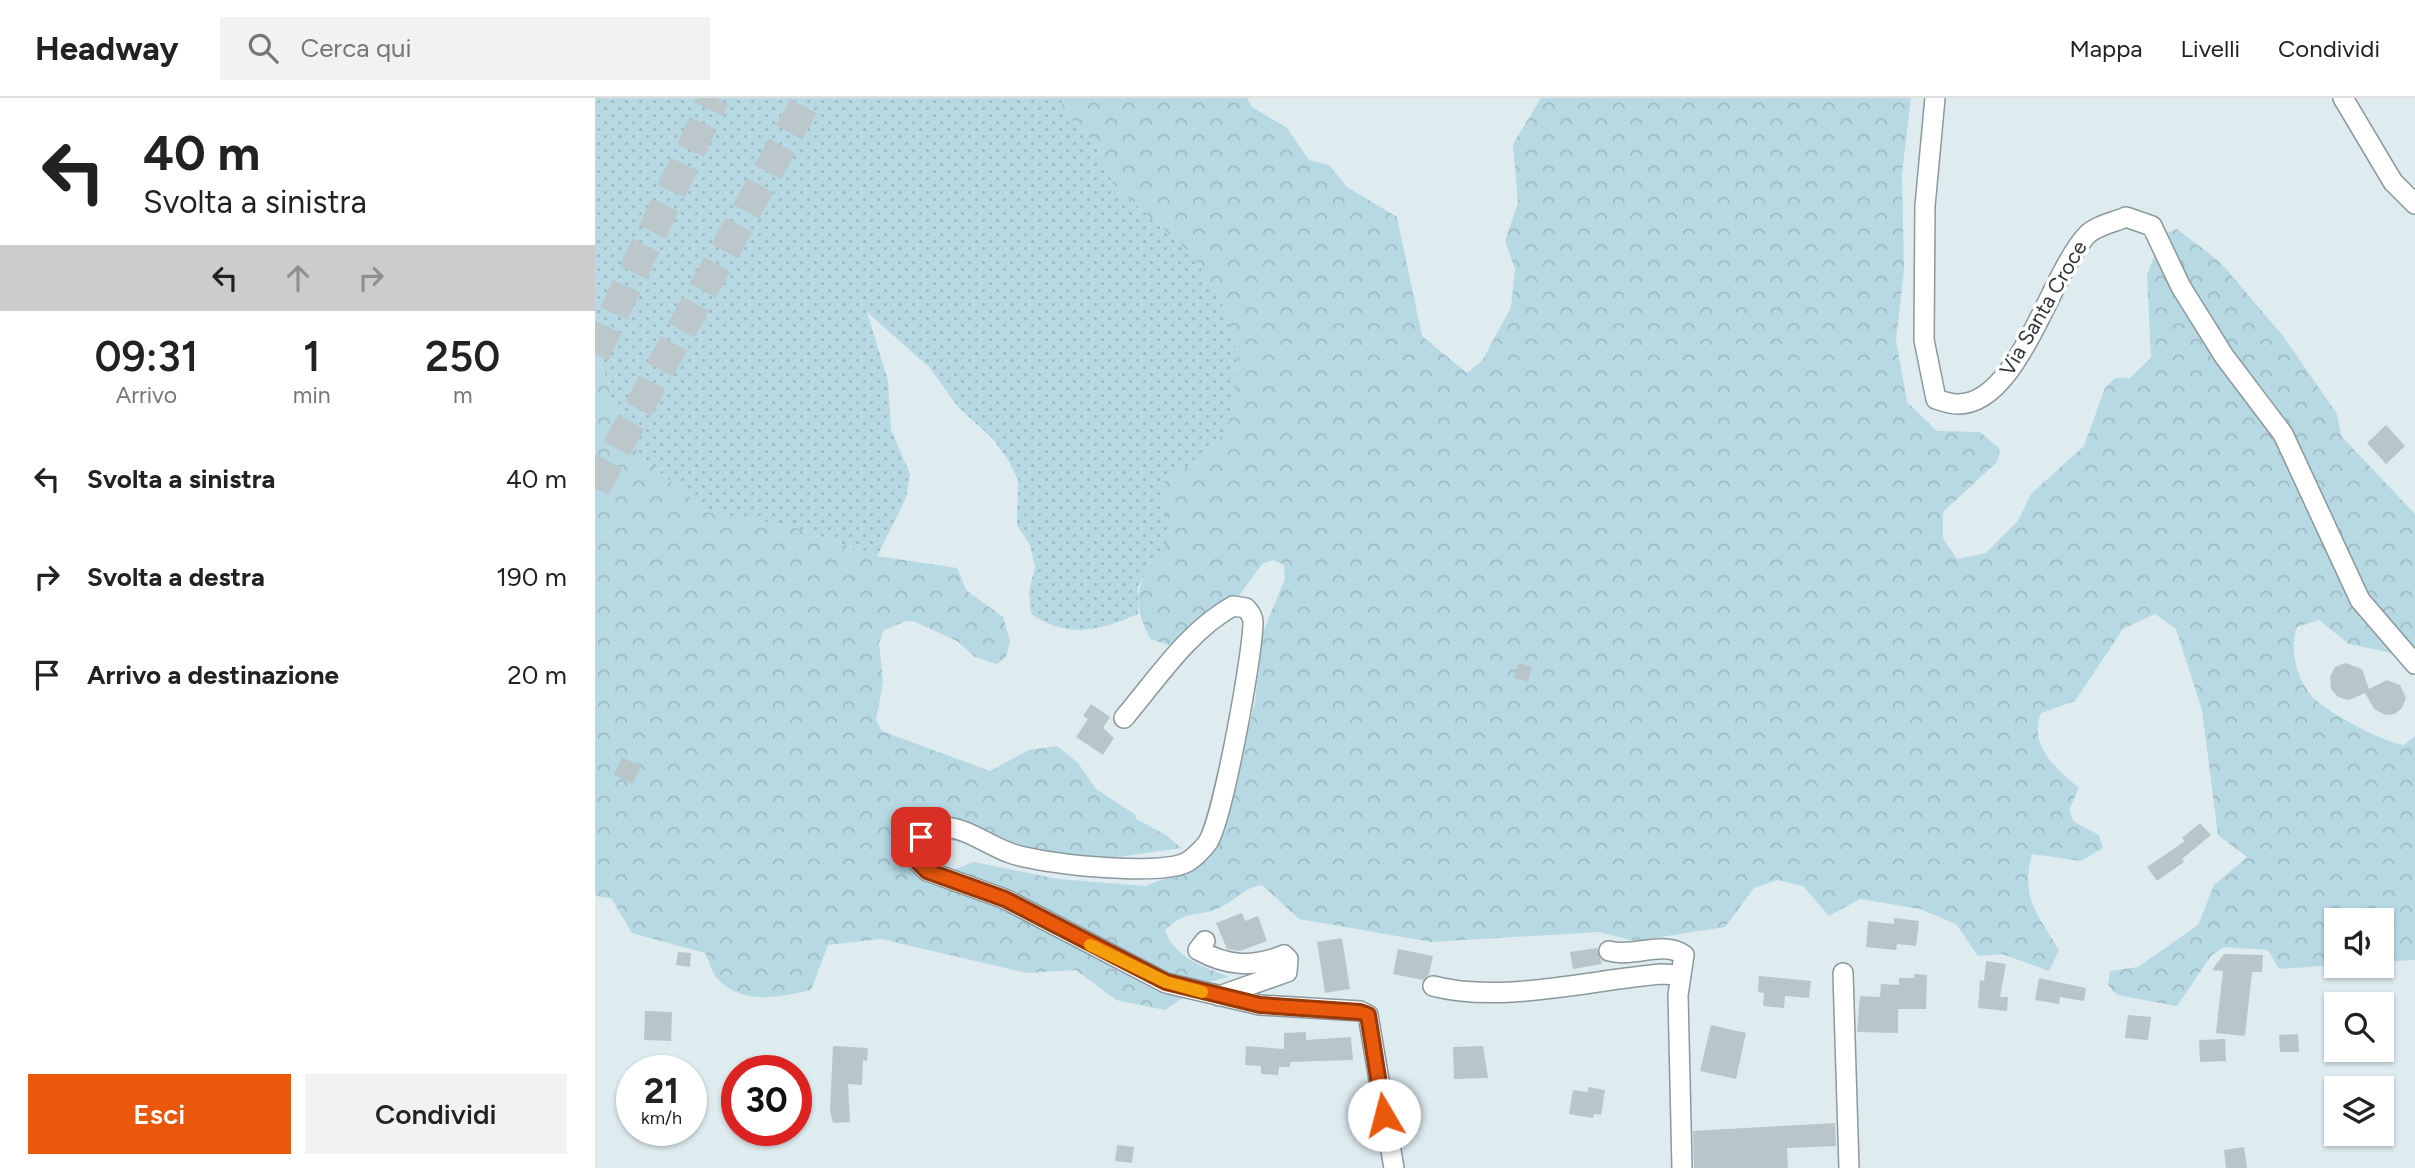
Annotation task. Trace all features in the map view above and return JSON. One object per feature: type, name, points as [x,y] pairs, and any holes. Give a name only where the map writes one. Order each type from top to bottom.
[{"type":"street","name":"Via Santa Croce","points":[[1935,98],[1925,206],[1924,340],[1936,399],[1958,405],[1991,393],[2016,363],[2055,286],[2088,233],[2126,217],[2152,226],[2181,287],[2217,344],[2283,434],[2360,600],[2415,664]]},
{"type":"street","points":[[2343,98],[2393,181],[2415,204]]},
{"type":"street","points":[[1124,718],[1171,661],[1219,614],[1233,606],[1246,608],[1253,618],[1251,648],[1220,804],[1208,841],[1186,863],[1160,867],[1093,866],[1040,860],[1011,853],[958,829],[938,827],[921,837],[914,850],[918,862],[927,871],[1005,899],[1166,982],[1260,1005],[1360,1012],[1368,1015],[1394,1168]]},
{"type":"street","points":[[1205,941],[1198,950],[1228,964],[1259,964],[1284,955],[1289,959],[1287,972],[1218,996]]},
{"type":"street","points":[[1609,951],[1621,955],[1679,951],[1683,955],[1679,975],[1682,1168]]},
{"type":"street","points":[[1843,973],[1849,1168]]},
{"type":"street","points":[[1433,986],[1467,993],[1541,988],[1661,974],[1679,975]]},
{"type":"green space","points":[[595,98],[1062,98],[1063,110],[1098,147],[1113,184],[1193,256],[1222,302],[1238,355],[1228,427],[1199,462],[1172,473],[1162,484],[1170,539],[1138,586],[1138,614],[1110,625],[1084,630],[1058,627],[1031,614],[1029,591],[1035,567],[1030,545],[1017,525],[1018,480],[1007,458],[993,439],[958,407],[930,368],[867,312],[888,381],[891,430],[910,474],[906,498],[877,556],[793,527],[707,512],[639,455],[612,404],[608,381],[595,354]]},
{"type":"green space","points":[[1062,98],[1247,98],[1252,107],[1287,128],[1309,160],[1329,165],[1347,187],[1397,217],[1422,336],[1467,373],[1482,361],[1511,307],[1515,269],[1505,241],[1518,203],[1513,144],[1541,98],[1911,98],[1902,173],[1904,271],[1896,340],[1907,402],[1937,431],[1980,432],[2000,449],[1997,462],[1943,512],[1943,538],[1957,559],[1986,553],[2018,521],[2031,494],[2084,446],[2105,388],[2115,378],[2130,378],[2151,358],[2147,275],[2163,234],[2177,229],[2220,262],[2283,336],[2337,414],[2341,436],[2415,514],[2415,658],[2349,644],[2319,620],[2297,627],[2294,656],[2300,676],[2310,694],[2334,714],[2395,743],[2404,745],[2415,736],[2415,960],[2394,961],[2394,908],[2324,908],[2324,966],[2279,969],[2268,950],[2224,947],[2211,956],[2177,1006],[2117,995],[2108,985],[2110,971],[2138,967],[2198,925],[2214,885],[2247,857],[2218,835],[2202,710],[2176,629],[2155,614],[2123,629],[2075,701],[2041,713],[2038,736],[2041,746],[2053,764],[2079,788],[2069,810],[2074,822],[2099,835],[2103,848],[2081,861],[2032,854],[2029,894],[2059,950],[2049,971],[2002,954],[1978,956],[1956,924],[1920,909],[1860,899],[1829,916],[1803,886],[1777,880],[1754,888],[1725,927],[1635,941],[1599,932],[1431,942],[1299,919],[1262,885],[1256,886],[1219,908],[1181,918],[1165,930],[1169,940],[1183,955],[1229,977],[1204,983],[1165,1010],[1116,1000],[1076,970],[1027,973],[881,939],[828,945],[811,990],[774,997],[749,996],[727,987],[717,978],[705,953],[632,933],[611,898],[595,896],[595,354],[608,381],[612,404],[639,455],[707,512],[793,527],[877,556],[957,568],[966,590],[1003,617],[1010,641],[1006,657],[997,664],[975,657],[957,641],[913,621],[884,630],[879,643],[883,682],[876,720],[882,731],[990,771],[1029,750],[1057,746],[1078,763],[1096,789],[1136,815],[1136,819],[1166,835],[1181,848],[1097,860],[915,836],[901,854],[907,866],[934,877],[974,862],[1058,879],[1145,886],[1199,865],[1226,814],[1255,703],[1263,632],[1285,579],[1284,565],[1273,560],[1262,564],[1225,615],[1169,645],[1150,639],[1138,597],[1145,576],[1169,539],[1162,484],[1172,473],[1199,462],[1228,427],[1238,355],[1222,302],[1193,256],[1113,184],[1098,147],[1063,110]]},
{"type":"building","points":[[2386,425],[2405,446],[2386,464],[2367,443]]},
{"type":"building","points":[[1518,663],[1532,667],[1528,682],[1514,678]]},
{"type":"building","points":[[2345,663],[2362,669],[2369,689],[2387,680],[2400,685],[2406,698],[2402,708],[2395,714],[2385,715],[2374,709],[2365,693],[2349,700],[2338,697],[2331,689],[2330,677],[2335,667]]},
{"type":"building","points":[[1091,704],[1110,717],[1103,728],[1114,738],[1103,755],[1076,737],[1088,719],[1083,716]]},
{"type":"building","points":[[622,757],[641,766],[633,784],[614,775]]},
{"type":"building","points":[[2200,823],[2211,835],[2182,859],[2184,862],[2157,881],[2147,867],[2185,841],[2182,838]]},
{"type":"building","points":[[1242,913],[1245,921],[1258,916],[1267,941],[1240,951],[1227,949],[1216,923]]},
{"type":"building","points":[[1894,918],[1919,921],[1916,946],[1897,944],[1896,950],[1866,947],[1868,921],[1894,924]]},
{"type":"building","points":[[1342,938],[1350,989],[1325,993],[1317,942]]},
{"type":"building","points":[[1597,948],[1602,964],[1573,969],[1570,952]]},
{"type":"building","points":[[1398,949],[1433,956],[1429,974],[1423,980],[1393,974]]},
{"type":"building","points":[[678,952],[691,953],[690,967],[676,965]]},
{"type":"building","points":[[2224,954],[2263,955],[2262,972],[2252,972],[2245,1036],[2216,1033],[2223,971],[2212,970]]},
{"type":"building","points":[[1986,961],[2006,964],[2000,997],[2008,997],[2007,1011],[1978,1008],[1980,980],[1984,981]]},
{"type":"building","points":[[1914,974],[1927,975],[1926,1009],[1898,1009],[1898,1033],[1857,1032],[1860,996],[1880,997],[1881,984],[1899,985],[1899,978],[1914,978]]},
{"type":"building","points":[[1759,976],[1811,981],[1809,998],[1785,996],[1784,1008],[1763,1006],[1764,993],[1758,992]]},
{"type":"building","points":[[2039,978],[2086,988],[2084,1001],[2060,997],[2059,1004],[2035,1000]]},
{"type":"building","points":[[645,1011],[672,1012],[671,1041],[644,1040]]},
{"type":"building","points":[[2128,1015],[2151,1017],[2148,1040],[2125,1038]]},
{"type":"building","points":[[1711,1025],[1746,1033],[1736,1079],[1700,1071]]},
{"type":"building","points":[[1306,1032],[1306,1040],[1351,1037],[1353,1060],[1290,1062],[1290,1067],[1279,1067],[1278,1075],[1261,1074],[1261,1066],[1245,1065],[1246,1046],[1284,1049],[1284,1033]]},
{"type":"building","points":[[2298,1034],[2299,1052],[2280,1052],[2279,1035]]},
{"type":"building","points":[[2225,1039],[2226,1061],[2200,1062],[2199,1040]]},
{"type":"building","points":[[833,1046],[868,1048],[867,1061],[863,1060],[862,1085],[848,1084],[850,1122],[833,1123],[830,1111]]},
{"type":"building","points":[[1483,1046],[1488,1078],[1454,1079],[1453,1047]]},
{"type":"building","points":[[1588,1087],[1605,1090],[1601,1115],[1594,1114],[1593,1118],[1569,1114],[1573,1090],[1588,1092]]},
{"type":"building","points":[[1835,1123],[1836,1146],[1787,1148],[1788,1168],[1694,1168],[1693,1131]]},
{"type":"building","points":[[1117,1145],[1134,1147],[1132,1163],[1115,1161]]},
{"type":"building","points":[[2244,1147],[2247,1168],[2226,1168],[2224,1150]]},
{"type":"tunnel","points":[[595,354],[715,98]]},
{"type":"tunnel","points":[[595,488],[808,98]]},
{"type":"slow traffic","points":[[1090,945],[1139,971],[1202,992]]},
{"type":"route","points":[[921,837],[914,850],[918,862],[927,871],[1005,899],[1139,971],[1166,982],[1260,1005],[1360,1012],[1368,1015],[1384,1115]]}]
